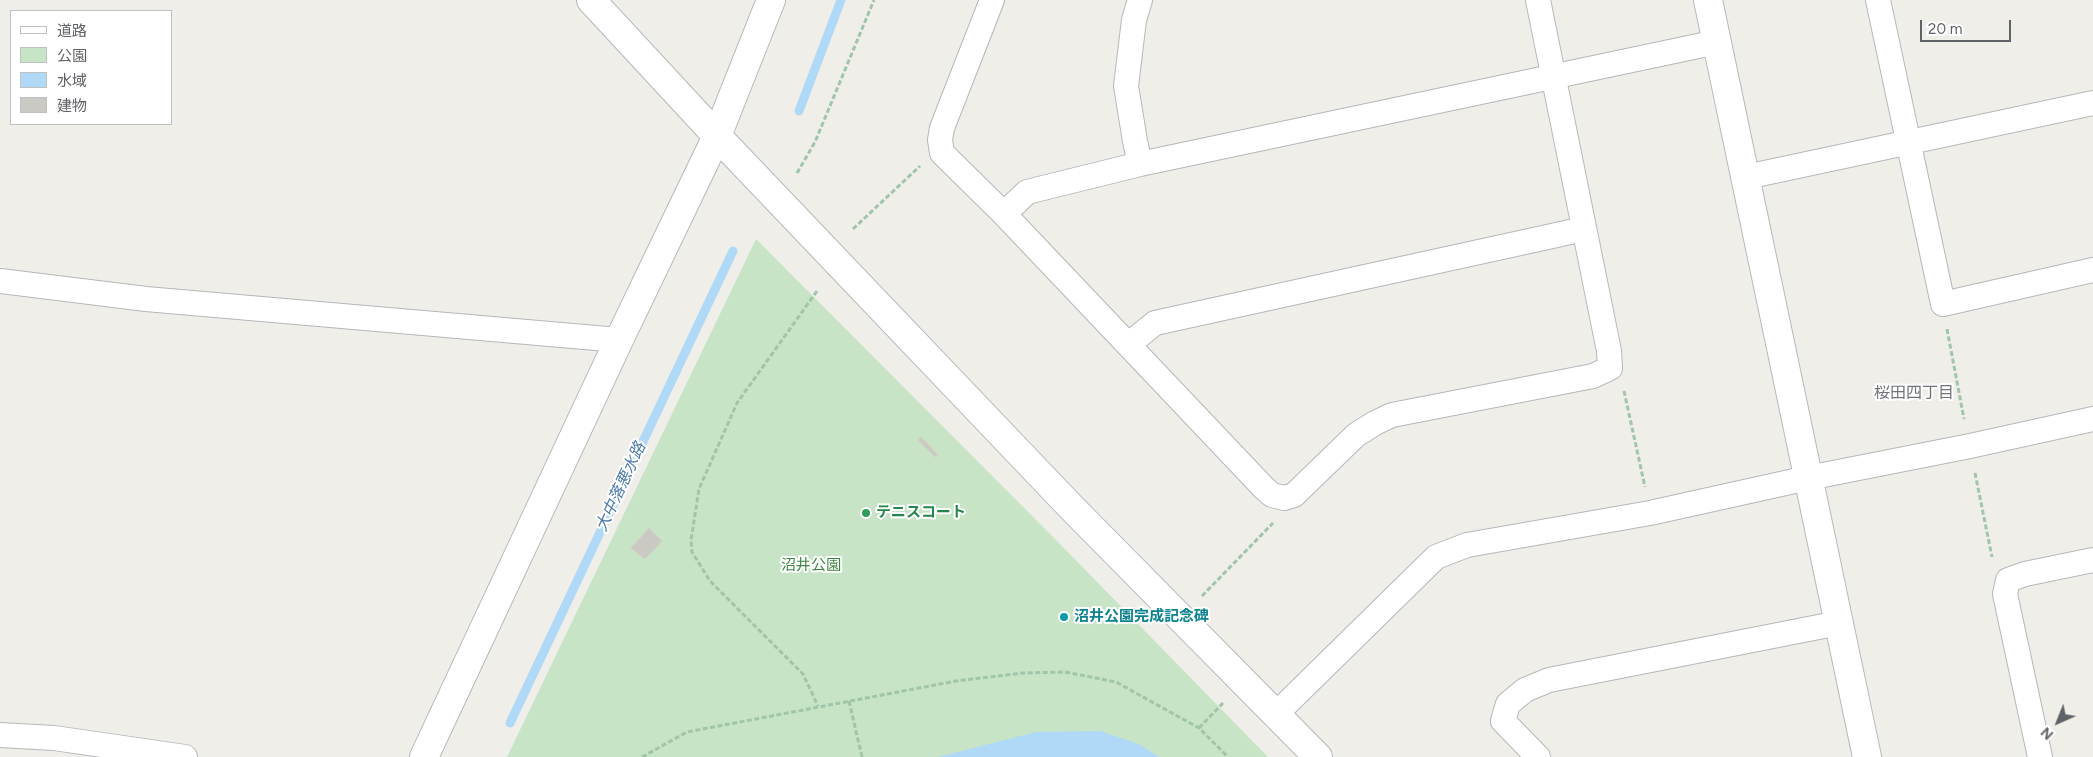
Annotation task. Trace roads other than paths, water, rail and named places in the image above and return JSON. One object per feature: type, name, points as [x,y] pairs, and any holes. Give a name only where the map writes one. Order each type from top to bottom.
[{"type":"street","points":[[592,0],[717,136],[1071,507],[1318,757]]},
{"type":"street","points":[[424,757],[618,340],[717,136],[771,0]]},
{"type":"street","points":[[992,0],[942,128],[940,140],[942,153],[1004,214],[1264,488],[1272,495],[1284,498],[1294,495],[1356,435],[1374,423],[1392,415],[1593,376],[1610,368],[1609,351],[1538,0]]},
{"type":"street","points":[[1140,0],[1134,20],[1126,86],[1134,142],[1140,164]]},
{"type":"street","points":[[1708,0],[1868,757]]},
{"type":"street","points":[[1878,0],[1943,304],[2093,270]]},
{"type":"street","points":[[1004,214],[1027,192],[1140,164],[1717,42]]},
{"type":"street","points":[[1746,177],[2093,103]]},
{"type":"street","points":[[1128,344],[1155,323],[1584,228]]},
{"type":"street","points":[[0,281],[146,298],[618,340]]},
{"type":"street","points":[[1276,714],[1436,557],[1467,545],[1650,513],[2093,419]]},
{"type":"street","points":[[2040,757],[2005,594],[2008,580],[2025,574],[2093,560]]},
{"type":"street","points":[[1538,757],[1503,721],[1508,704],[1525,690],[1549,680],[1839,623]]},
{"type":"street","points":[[0,735],[50,747],[185,757]]},
{"type":"water","points":[[1100,731],[1139,744],[1159,757],[938,757],[1036,732]]},
{"type":"waterway","name":"大中落悪水路","points":[[799,111],[841,0]]},
{"type":"waterway","name":"大中落悪水路","points":[[510,723],[733,251]]},
{"type":"place","name":"テニスコート","points":[[866,513]]},
{"type":"place","name":"沼井公園完成記念碑","points":[[1064,617]]},
{"type":"district","name":"桜田四丁目","points":[[1914,393]]},
{"type":"park label","name":"沼井公園","points":[[811,566]]}]
